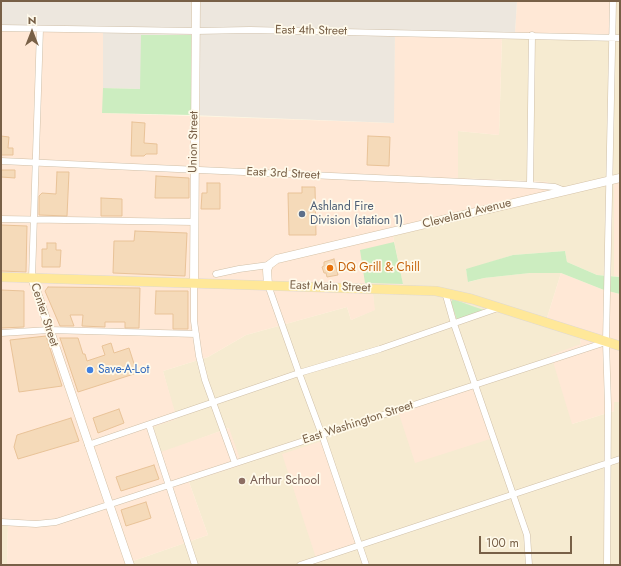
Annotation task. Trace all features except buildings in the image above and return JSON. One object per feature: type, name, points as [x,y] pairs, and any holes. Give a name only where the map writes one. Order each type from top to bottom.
[{"type":"main road","name":"Union Street","points":[[194,283],[196,1]]},
{"type":"main road","name":"Cleveland Avenue","points":[[269,264],[277,259],[620,178]]},
{"type":"main road","points":[[268,285],[267,270],[269,264]]},
{"type":"main road","name":"East Main Street","points":[[1,277],[445,292],[620,346]]},
{"type":"main road","name":"Center Street","points":[[32,278],[130,565]]},
{"type":"street","points":[[607,565],[608,463],[606,342],[613,38],[612,1]]},
{"type":"street","name":"East 4th Street","points":[[1,28],[195,31],[250,30],[620,38]]},
{"type":"street","name":"Center Street","points":[[32,278],[40,29]]},
{"type":"street","points":[[530,186],[532,35]]},
{"type":"street","name":"East 3rd Street","points":[[1,161],[555,187],[565,191]]},
{"type":"street","points":[[1,218],[33,220],[194,222]]},
{"type":"street","name":"Cleveland Avenue","points":[[216,274],[269,264]]},
{"type":"street","points":[[194,283],[196,334],[199,356],[213,403],[235,463]]},
{"type":"street","points":[[268,285],[322,435],[366,565]]},
{"type":"street","points":[[445,292],[454,324],[527,535],[529,565]]},
{"type":"street","points":[[88,445],[299,373],[380,349],[498,308]]},
{"type":"street","points":[[1,333],[49,330],[196,334]]},
{"type":"street","name":"East Washington Street","points":[[1,522],[36,524],[56,522],[606,342]]},
{"type":"street","points":[[149,425],[170,484],[195,565]]},
{"type":"street","points":[[300,565],[620,459]]},
{"type":"shaded area","points":[[1,1],[517,1],[515,33],[395,31],[394,123],[191,115],[193,35],[140,89],[103,88],[103,28],[1,28]]},
{"type":"shaded area","points":[[517,1],[610,1],[609,40],[502,38],[499,135],[458,131],[458,178],[548,182],[548,198],[393,236],[405,295],[373,294],[375,310],[351,320],[347,307],[246,335],[208,357],[163,371],[177,419],[153,427],[161,452],[229,428],[242,465],[189,482],[208,535],[133,561],[134,565],[7,565],[8,523],[1,523],[1,28],[103,28],[103,113],[393,123],[395,31],[515,32]]},
{"type":"shaded area","points":[[610,1],[620,1],[620,182],[614,184],[614,276],[597,275],[567,262],[565,251],[513,255],[466,270],[469,282],[484,278],[530,273],[561,273],[546,321],[578,330],[581,344],[572,424],[614,411],[614,402],[620,402],[620,565],[134,565],[133,561],[208,535],[189,482],[229,428],[161,453],[153,426],[176,419],[163,371],[208,357],[246,335],[347,307],[351,320],[374,310],[373,294],[405,295],[393,236],[548,198],[548,182],[458,178],[458,131],[499,135],[502,37]]},
{"type":"shaded area","points":[[620,182],[620,277],[614,276],[614,184]]},
{"type":"shaded area","points":[[561,273],[604,290],[620,294],[620,402],[614,402],[614,411],[572,424],[551,355],[581,344],[578,331],[546,321]]},
{"type":"shaded area","points":[[476,386],[493,438],[415,463],[398,411]]},
{"type":"shaded area","points":[[322,441],[356,545],[316,558],[282,454]]},
{"type":"shaded area","points":[[1,523],[8,523],[7,565],[1,565]]},
{"type":"green space","points":[[141,35],[193,35],[191,115],[102,113],[103,88],[140,89]]},
{"type":"green space","points":[[394,242],[403,284],[365,283],[360,250]]},
{"type":"green space","points":[[565,251],[567,262],[597,275],[620,277],[620,294],[604,290],[561,273],[530,273],[484,278],[468,282],[466,269],[513,255]]},
{"type":"green space","points":[[453,299],[490,312],[458,323],[451,302]]},
{"type":"place","name":"Ashland Fire Division (station 1)","points":[[302,214]]},
{"type":"place","name":"DQ Grill & Chill","points":[[330,268]]},
{"type":"place","name":"Save-A-Lot","points":[[90,370]]},
{"type":"place","name":"Arthur School","points":[[242,481]]}]
